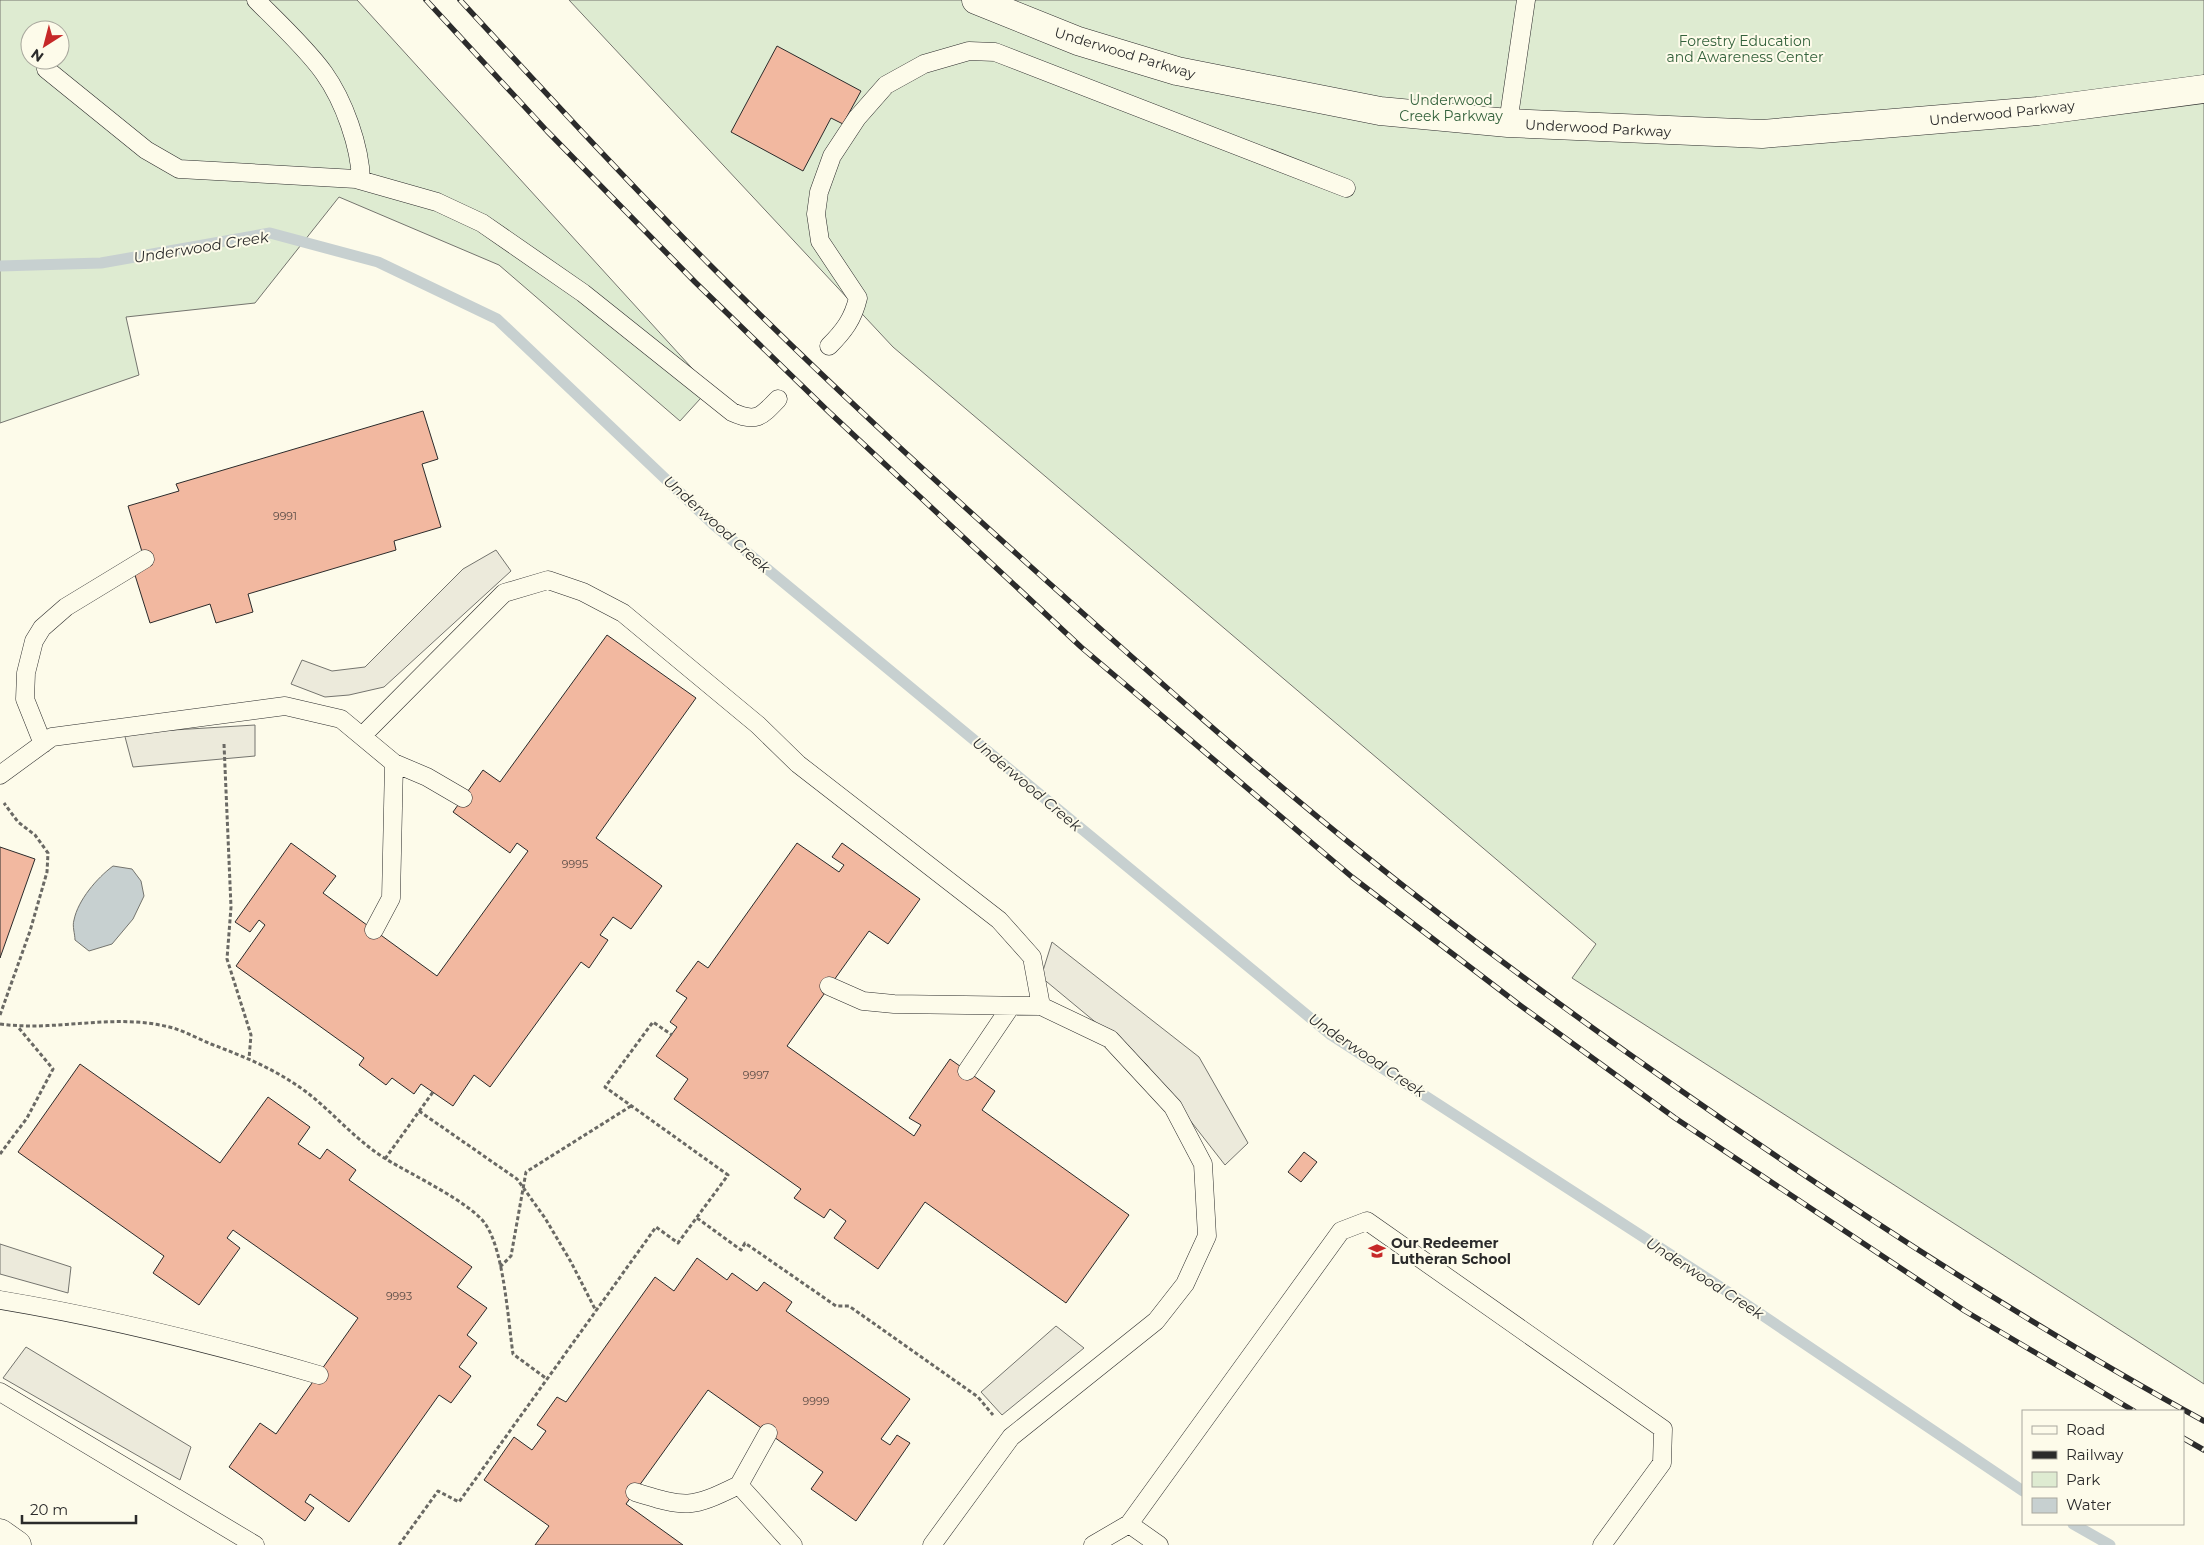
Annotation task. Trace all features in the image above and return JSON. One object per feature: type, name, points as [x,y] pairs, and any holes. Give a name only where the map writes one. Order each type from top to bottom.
[{"type":"street","name":"Underwood Parkway","points":[[976,0],[1078,41],[1176,71],[1380,111],[1508,123],[1650,131],[1762,134],[2038,111],[2204,88]]},
{"type":"street","points":[[0,1533],[17,1545]]},
{"type":"lane","points":[[256,0],[324,73],[349,123],[361,160],[361,180]]},
{"type":"lane","points":[[1508,123],[1526,0]]},
{"type":"lane","points":[[829,346],[844,331],[854,314],[858,298],[820,241],[816,214],[819,192],[832,156],[857,118],[886,85],[924,64],[969,51],[995,52],[1346,188]]},
{"type":"lane","points":[[47,70],[146,150],[179,169],[205,172],[314,175],[361,180],[437,202],[482,224],[583,293],[732,412],[744,417],[755,418],[765,413],[778,399]]},
{"type":"lane","points":[[43,744],[25,699],[26,673],[34,641],[42,628],[66,607],[145,559]]},
{"type":"lane","points":[[362,736],[504,593],[548,580],[583,592],[623,613],[758,725],[798,764],[1000,920],[1032,957],[1041,1006]]},
{"type":"lane","points":[[0,775],[52,737],[285,706],[341,719],[394,763],[427,777],[463,798]]},
{"type":"lane","points":[[374,930],[391,898],[394,763]]},
{"type":"lane","points":[[829,986],[863,1001],[871,1002],[1041,1006],[1110,1039],[1173,1107],[1203,1164],[1207,1236],[1185,1284],[1156,1321],[1011,1437],[932,1545]]},
{"type":"lane","points":[[967,1071],[1011,1006]]},
{"type":"lane","points":[[1093,1545],[1129,1524],[1341,1231],[1367,1221],[1663,1429],[1662,1463],[1602,1545]]},
{"type":"lane","points":[[0,1300],[87,1314],[225,1348],[319,1375]]},
{"type":"lane","points":[[0,1392],[255,1545]]},
{"type":"lane","points":[[635,1492],[678,1505],[704,1502],[740,1485],[768,1433]]},
{"type":"lane","points":[[740,1485],[793,1545]]},
{"type":"lane","points":[[1129,1524],[1159,1545]]},
{"type":"path","points":[[223,715],[231,907],[227,958],[251,1035],[249,1059]]},
{"type":"path","points":[[0,798],[18,822],[35,835],[48,853],[47,872],[30,931],[0,1015]]},
{"type":"path","points":[[0,1024],[32,1028],[115,1021],[172,1028],[271,1068],[306,1092],[358,1139],[385,1159],[413,1173],[473,1212],[486,1225],[498,1254],[513,1354],[547,1379]]},
{"type":"path","points":[[399,1545],[438,1491],[459,1502],[656,1227],[678,1243],[728,1175],[605,1087],[653,1022],[672,1035]]},
{"type":"path","points":[[0,1154],[27,1118],[53,1069],[18,1027]]},
{"type":"path","points":[[385,1159],[433,1092]]},
{"type":"path","points":[[500,1268],[511,1256],[526,1172],[631,1106]]},
{"type":"path","points":[[419,1111],[517,1179],[545,1218],[571,1262],[596,1312]]},
{"type":"path","points":[[696,1218],[741,1250],[745,1243],[836,1306],[849,1306],[978,1397],[1011,1437]]},
{"type":"green space","points":[[0,0],[357,0],[710,388],[680,421],[499,265],[339,197],[255,303],[126,317],[139,375],[0,423]]},
{"type":"green space","points":[[569,0],[2204,0],[2204,1384],[1572,978],[1596,944],[893,347]]},
{"type":"shaded area","points":[[496,550],[511,571],[384,687],[349,695],[325,697],[291,684],[302,660],[332,671],[365,667],[463,569]]},
{"type":"shaded area","points":[[255,725],[255,756],[133,767],[124,733]]},
{"type":"shaded area","points":[[1052,942],[1199,1057],[1248,1143],[1225,1165],[1146,1064],[1041,977]]},
{"type":"shaded area","points":[[0,1244],[71,1267],[68,1293],[0,1274]]},
{"type":"shaded area","points":[[1056,1326],[1084,1348],[1002,1415],[981,1392]]},
{"type":"shaded area","points":[[26,1347],[191,1447],[180,1480],[3,1378]]},
{"type":"water","points":[[113,866],[132,869],[141,881],[144,896],[133,919],[112,944],[89,951],[75,940],[73,927],[76,912],[89,890]]},
{"type":"building","points":[[777,46],[861,91],[843,124],[831,118],[803,171],[731,132]]},
{"type":"building","points":[[423,411],[438,459],[422,464],[441,527],[394,541],[396,550],[248,594],[253,612],[216,623],[210,604],[150,623],[134,572],[147,568],[128,506],[179,491],[176,484]]},
{"type":"building","points":[[607,635],[696,698],[596,838],[662,886],[631,929],[613,917],[600,935],[608,940],[589,968],[581,962],[490,1087],[474,1075],[453,1106],[421,1084],[414,1094],[392,1078],[386,1085],[359,1065],[364,1058],[236,966],[265,925],[259,920],[250,932],[235,922],[291,843],[336,876],[323,893],[437,976],[528,851],[517,843],[510,853],[453,812],[483,770],[500,782]]},
{"type":"building","points":[[797,843],[839,872],[844,865],[832,857],[842,843],[920,899],[888,944],[869,931],[787,1046],[914,1136],[921,1125],[909,1118],[950,1059],[995,1091],[982,1110],[1129,1215],[1066,1303],[925,1202],[878,1269],[834,1238],[846,1221],[830,1209],[824,1218],[794,1198],[801,1189],[674,1099],[688,1079],[656,1056],[677,1027],[670,1022],[687,998],[676,991],[698,961],[708,968]]},
{"type":"building","points":[[0,847],[35,859],[0,958]]},
{"type":"building","points":[[80,1064],[220,1163],[268,1097],[310,1127],[298,1144],[320,1159],[327,1149],[356,1170],[349,1180],[472,1267],[457,1287],[487,1308],[467,1335],[477,1343],[459,1367],[471,1376],[451,1403],[439,1395],[349,1522],[310,1494],[305,1502],[314,1508],[305,1521],[229,1467],[260,1423],[276,1434],[358,1318],[233,1230],[227,1238],[240,1248],[199,1305],[153,1273],[164,1256],[18,1152]]},
{"type":"building","points":[[1304,1152],[1317,1162],[1301,1182],[1288,1172]]},
{"type":"building","points":[[697,1258],[727,1280],[732,1273],[757,1291],[764,1282],[792,1302],[786,1311],[910,1399],[881,1439],[890,1445],[897,1435],[910,1443],[856,1521],[811,1489],[823,1472],[708,1390],[626,1504],[683,1545],[535,1545],[549,1526],[484,1480],[514,1437],[532,1450],[546,1431],[537,1425],[557,1397],[566,1402],[655,1277],[674,1291]]},
{"type":"waterway","name":"Underwood Creek","points":[[0,266],[101,263],[270,233],[378,262],[497,319],[714,525],[1331,1035],[1719,1286],[2022,1490]]},
{"type":"waterway","name":"Underwood Creek","points":[[2075,1525],[2110,1545]]},
{"type":"railway","points":[[426,0],[547,131],[695,282],[829,412],[1081,647],[1352,877],[1517,1003],[1675,1118],[1965,1311],[2132,1410]]},
{"type":"railway","points":[[460,0],[677,232],[876,426],[1127,653],[1326,824],[1518,974],[1674,1086],[1779,1158],[1883,1227],[2042,1327],[2184,1410]]},
{"type":"railway","points":[[2184,1410],[2204,1421]]},
{"type":"railway","points":[[2184,1439],[2204,1450]]},
{"type":"place","name":"Our Redeemer Lutheran School","points":[[1377,1251]]},
{"type":"park label","name":"Forestry Education and Awareness Center","points":[[1745,49]]},
{"type":"park label","name":"Underwood Creek Parkway","points":[[1451,108]]}]
